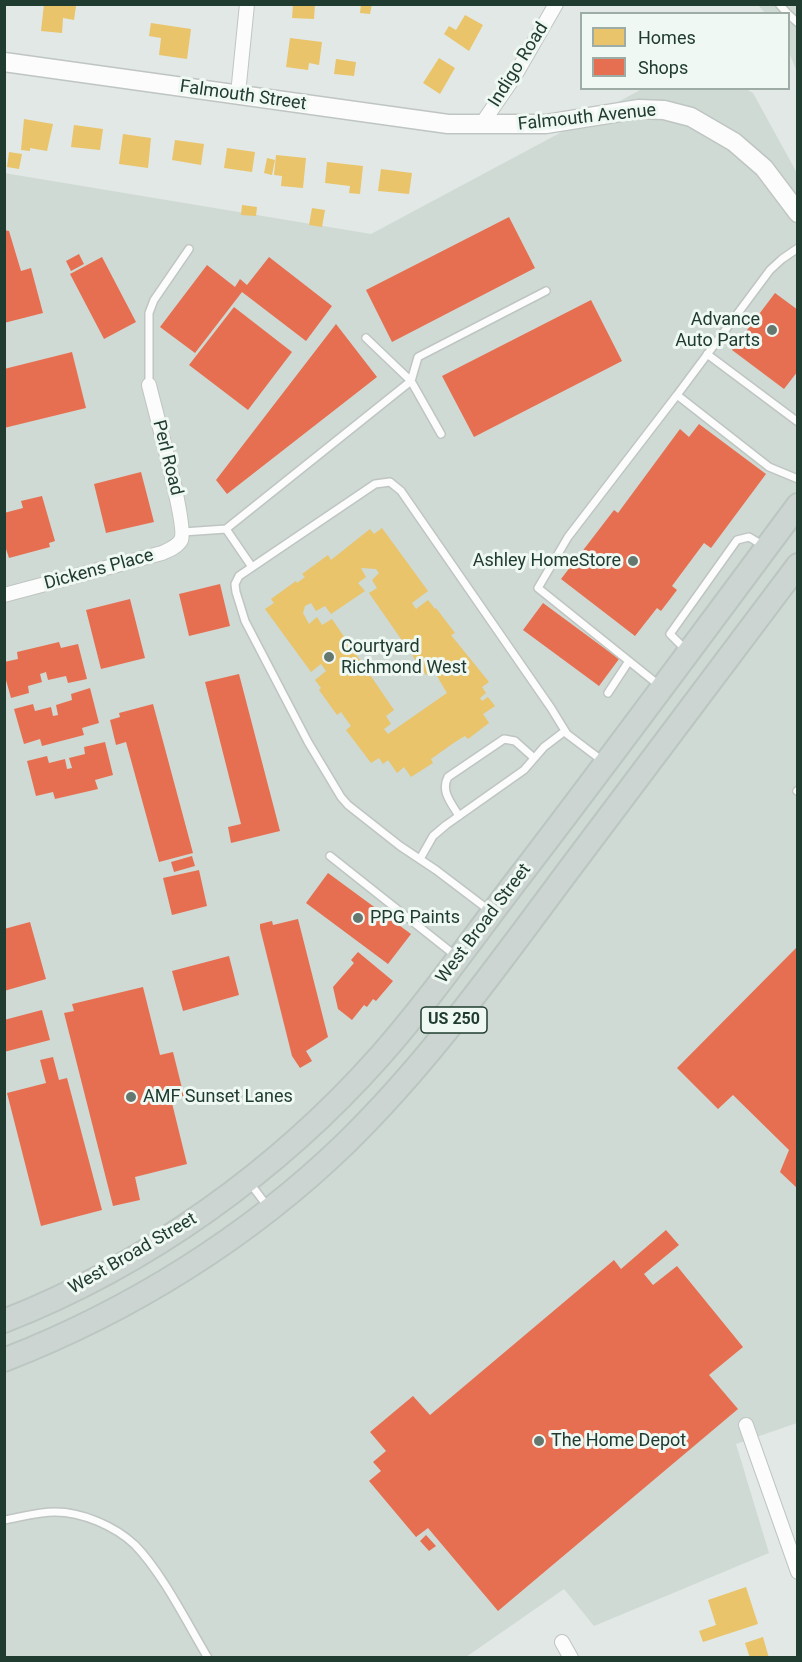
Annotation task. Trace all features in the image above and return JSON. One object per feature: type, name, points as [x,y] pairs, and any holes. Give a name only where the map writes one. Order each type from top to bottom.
[{"type":"main road","name":"West Broad Street","points":[[4,1321],[63,1295],[140,1254],[185,1225],[248,1180],[300,1136],[380,1056],[458,958],[798,505]]},
{"type":"main road","name":"West Broad Street","points":[[4,1360],[72,1332],[197,1261],[270,1209],[335,1153],[384,1104],[435,1046],[798,565]]},
{"type":"main road","points":[[492,913],[521,934]]},
{"type":"street","points":[[238,94],[247,4]]},
{"type":"street","name":"Indigo Road","points":[[481,125],[514,76],[556,4]]},
{"type":"street","name":"Falmouth Street","points":[[4,62],[296,104],[425,121],[481,125]]},
{"type":"street","name":"Falmouth Avenue","points":[[481,125],[546,124],[639,109],[663,110],[691,117],[715,130],[764,168],[798,213]]},
{"type":"street","name":"Perl Road","points":[[149,385],[183,532]]},
{"type":"street","name":"Dickens Place","points":[[4,595],[162,553],[178,543],[183,532]]},
{"type":"street","points":[[746,1425],[798,1572]]},
{"type":"street","points":[[562,1641],[571,1658]]},
{"type":"lane","points":[[662,687],[537,588],[568,537],[770,270],[798,248]]},
{"type":"lane","points":[[149,385],[149,313],[154,300],[189,249]]},
{"type":"lane","points":[[183,532],[226,529],[411,381],[418,357],[546,291]]},
{"type":"lane","points":[[366,338],[411,381],[441,434]]},
{"type":"lane","points":[[707,354],[796,417]]},
{"type":"lane","points":[[677,395],[769,467],[798,479]]},
{"type":"lane","points":[[492,913],[348,805],[308,742],[245,621],[236,592],[235,584],[239,576],[375,484],[390,482],[401,491],[565,731],[604,763]]},
{"type":"lane","points":[[226,529],[252,567]]},
{"type":"lane","points":[[608,693],[629,661]]},
{"type":"lane","points":[[420,859],[433,836],[524,770],[534,758],[565,731]]},
{"type":"lane","points":[[459,816],[446,794],[445,782],[448,777],[504,740],[515,741],[534,758]]},
{"type":"lane","points":[[330,856],[458,958]]},
{"type":"lane","points":[[248,1180],[270,1209]]},
{"type":"lane","points":[[4,1520],[55,1512],[93,1520],[114,1530],[134,1545],[155,1572],[208,1658]]},
{"type":"shaded area","points":[[758,5],[797,5],[797,72],[790,54],[790,12],[764,12]]},
{"type":"shaded area","points":[[640,90],[748,90],[753,93],[797,173],[797,1423],[736,1444],[769,1553],[594,1626],[564,1589],[466,1657],[5,1657],[4,173],[371,234]]},
{"type":"building: Homes","points":[[44,4],[76,6],[74,20],[63,18],[62,33],[41,31]]},
{"type":"building: Homes","points":[[293,4],[315,4],[314,19],[292,18]]},
{"type":"building: Homes","points":[[361,4],[372,4],[370,14],[360,13]]},
{"type":"building: Homes","points":[[465,15],[483,25],[469,51],[444,34],[449,26],[456,30]]},
{"type":"building: Homes","points":[[151,23],[191,29],[187,59],[159,55],[161,38],[149,36]]},
{"type":"building: Homes","points":[[290,38],[322,42],[319,65],[309,63],[308,70],[286,67]]},
{"type":"building: Homes","points":[[439,58],[455,68],[440,94],[423,83]]},
{"type":"building: Homes","points":[[336,59],[356,62],[354,76],[334,74]]},
{"type":"building: Homes","points":[[24,119],[53,124],[47,151],[30,148],[30,151],[21,150]]},
{"type":"building: Homes","points":[[74,125],[103,129],[100,150],[71,147]]},
{"type":"building: Homes","points":[[123,134],[151,138],[148,168],[119,164]]},
{"type":"building: Homes","points":[[175,140],[204,144],[201,165],[172,160]]},
{"type":"building: Homes","points":[[227,148],[255,152],[252,172],[224,168]]},
{"type":"building: Homes","points":[[9,152],[22,154],[19,169],[7,167]]},
{"type":"building: Homes","points":[[276,155],[306,158],[303,188],[281,186],[282,176],[274,175]]},
{"type":"building: Homes","points":[[267,158],[275,160],[272,175],[264,173]]},
{"type":"building: Homes","points":[[327,162],[363,166],[360,194],[349,193],[350,186],[325,183]]},
{"type":"building: Homes","points":[[381,169],[412,173],[409,194],[378,191]]},
{"type":"building: Homes","points":[[242,205],[257,207],[256,216],[241,215]]},
{"type":"building: Homes","points":[[312,208],[325,210],[322,227],[309,225]]},
{"type":"building: Homes","name":"Courtyard Richmond West","points":[[382,528],[428,591],[412,603],[416,609],[428,600],[436,608],[455,633],[451,635],[489,682],[482,687],[486,693],[480,698],[482,701],[488,697],[495,706],[483,714],[489,723],[468,739],[465,736],[455,742],[431,759],[433,763],[411,777],[404,767],[397,773],[388,760],[383,764],[379,758],[371,763],[346,730],[351,726],[341,712],[337,715],[319,690],[321,688],[315,680],[326,671],[321,664],[311,672],[265,609],[274,603],[271,599],[305,577],[302,574],[328,555],[331,560],[370,529],[374,534]],"holes":[[[361,568],[376,569],[379,573],[372,580],[377,588],[369,593],[426,675],[434,671],[447,693],[388,734],[384,729],[391,724],[386,716],[394,710],[332,619],[322,625],[317,617],[309,624],[303,613],[305,606],[311,603],[316,611],[325,606],[331,614],[365,591],[358,583],[366,577]]]},
{"type":"building: Homes","points":[[746,1587],[758,1624],[703,1642],[699,1631],[716,1625],[708,1600]]},
{"type":"building: Homes","points":[[763,1637],[769,1658],[750,1658],[745,1643]]},
{"type":"building: Shops","points":[[509,217],[535,268],[392,342],[366,290]]},
{"type":"building: Shops","points":[[4,230],[9,231],[21,271],[31,268],[43,313],[4,323]]},
{"type":"building: Shops","points":[[79,254],[84,264],[71,271],[66,261]]},
{"type":"building: Shops","points":[[102,257],[136,322],[104,339],[70,274]]},
{"type":"building: Shops","points":[[269,257],[332,306],[306,341],[242,292],[195,353],[160,327],[207,265],[235,287],[240,279],[247,285]]},
{"type":"building: Shops","name":"Advance Auto Parts","points":[[775,293],[798,310],[798,371],[784,389],[732,350]]},
{"type":"building: Shops","points":[[591,300],[622,361],[474,437],[442,376]]},
{"type":"building: Shops","points":[[234,307],[292,352],[248,410],[189,365]]},
{"type":"building: Shops","points":[[336,324],[377,377],[227,494],[216,480]]},
{"type":"building: Shops","points":[[72,352],[86,408],[4,428],[4,369]]},
{"type":"building: Shops","points":[[699,424],[766,474],[711,548],[704,543],[672,586],[677,590],[661,611],[657,608],[635,636],[561,579],[614,510],[618,513],[680,429],[689,437]]},
{"type":"building: Shops","points":[[141,472],[154,522],[106,533],[94,484]]},
{"type":"building: Shops","points":[[42,496],[55,541],[49,543],[50,547],[9,558],[4,543],[4,513],[23,508],[21,501]]},
{"type":"building: Shops","points":[[220,584],[230,626],[189,636],[179,594]]},
{"type":"building: Shops","points":[[130,599],[145,658],[101,669],[86,610]]},
{"type":"building: Shops","points":[[543,603],[619,659],[599,686],[523,630]]},
{"type":"building: Shops","points":[[59,642],[61,648],[78,644],[87,679],[68,683],[66,676],[48,680],[46,672],[40,674],[42,682],[28,686],[29,693],[11,698],[4,673],[4,662],[18,659],[17,652]]},
{"type":"building: Shops","points":[[239,674],[280,831],[231,843],[228,827],[241,824],[205,682]]},
{"type":"building: Shops","points":[[90,688],[99,723],[82,728],[84,735],[42,746],[40,739],[24,744],[14,709],[33,704],[35,711],[51,707],[53,716],[58,715],[56,705],[72,700],[71,694]]},
{"type":"building: Shops","points":[[153,704],[193,853],[159,862],[126,742],[116,745],[110,720],[120,717],[119,713]]},
{"type":"building: Shops","points":[[105,742],[113,775],[95,780],[98,789],[55,799],[53,792],[36,796],[27,761],[47,756],[49,763],[65,759],[67,769],[72,768],[69,758],[85,754],[84,747]]},
{"type":"building: Shops","points":[[192,856],[195,866],[174,872],[171,862]]},
{"type":"building: Shops","points":[[199,870],[207,906],[172,915],[163,878]]},
{"type":"building: Shops","name":"PPG Paints","points":[[328,873],[411,934],[388,964],[306,903]]},
{"type":"building: Shops","points":[[298,919],[328,1037],[306,1051],[312,1061],[300,1068],[292,1056],[260,928],[260,924],[272,921],[273,925]]},
{"type":"building: Shops","points":[[30,922],[46,979],[4,991],[4,929]]},
{"type":"building: Shops","points":[[798,946],[798,1189],[780,1172],[789,1150],[733,1095],[718,1109],[677,1068]]},
{"type":"building: Shops","points":[[358,952],[393,981],[376,1001],[373,999],[367,1007],[364,1005],[352,1020],[338,1009],[333,987],[354,963],[351,960]]},
{"type":"building: Shops","points":[[229,956],[239,995],[183,1011],[172,971]]},
{"type":"building: Shops","name":"AMF Sunset Lanes","points":[[143,987],[160,1055],[173,1052],[184,1096],[171,1099],[187,1164],[135,1177],[140,1200],[113,1206],[64,1013],[74,1011],[72,1004]]},
{"type":"building: Shops","points":[[42,1010],[50,1040],[4,1052],[4,1020]]},
{"type":"building: Shops","points":[[53,1057],[59,1080],[67,1078],[102,1210],[41,1226],[7,1093],[46,1083],[40,1060]]},
{"type":"building: Shops","name":"The Home Depot","points":[[666,1230],[679,1245],[644,1274],[653,1285],[677,1266],[743,1347],[709,1375],[738,1409],[498,1611],[428,1528],[416,1537],[369,1481],[381,1471],[373,1462],[386,1451],[370,1432],[413,1396],[430,1415],[614,1260],[621,1269]]},
{"type":"building: Shops","points":[[426,1535],[436,1546],[429,1551],[420,1541]]},
{"type":"place","name":"Advance Auto Parts","points":[[772,330]]},
{"type":"place","name":"Ashley HomeStore","points":[[633,561]]},
{"type":"place","name":"Courtyard Richmond West","points":[[329,657]]},
{"type":"place","name":"PPG Paints","points":[[358,918]]},
{"type":"place","name":"AMF Sunset Lanes","points":[[131,1097]]},
{"type":"place","name":"The Home Depot","points":[[539,1441]]}]
